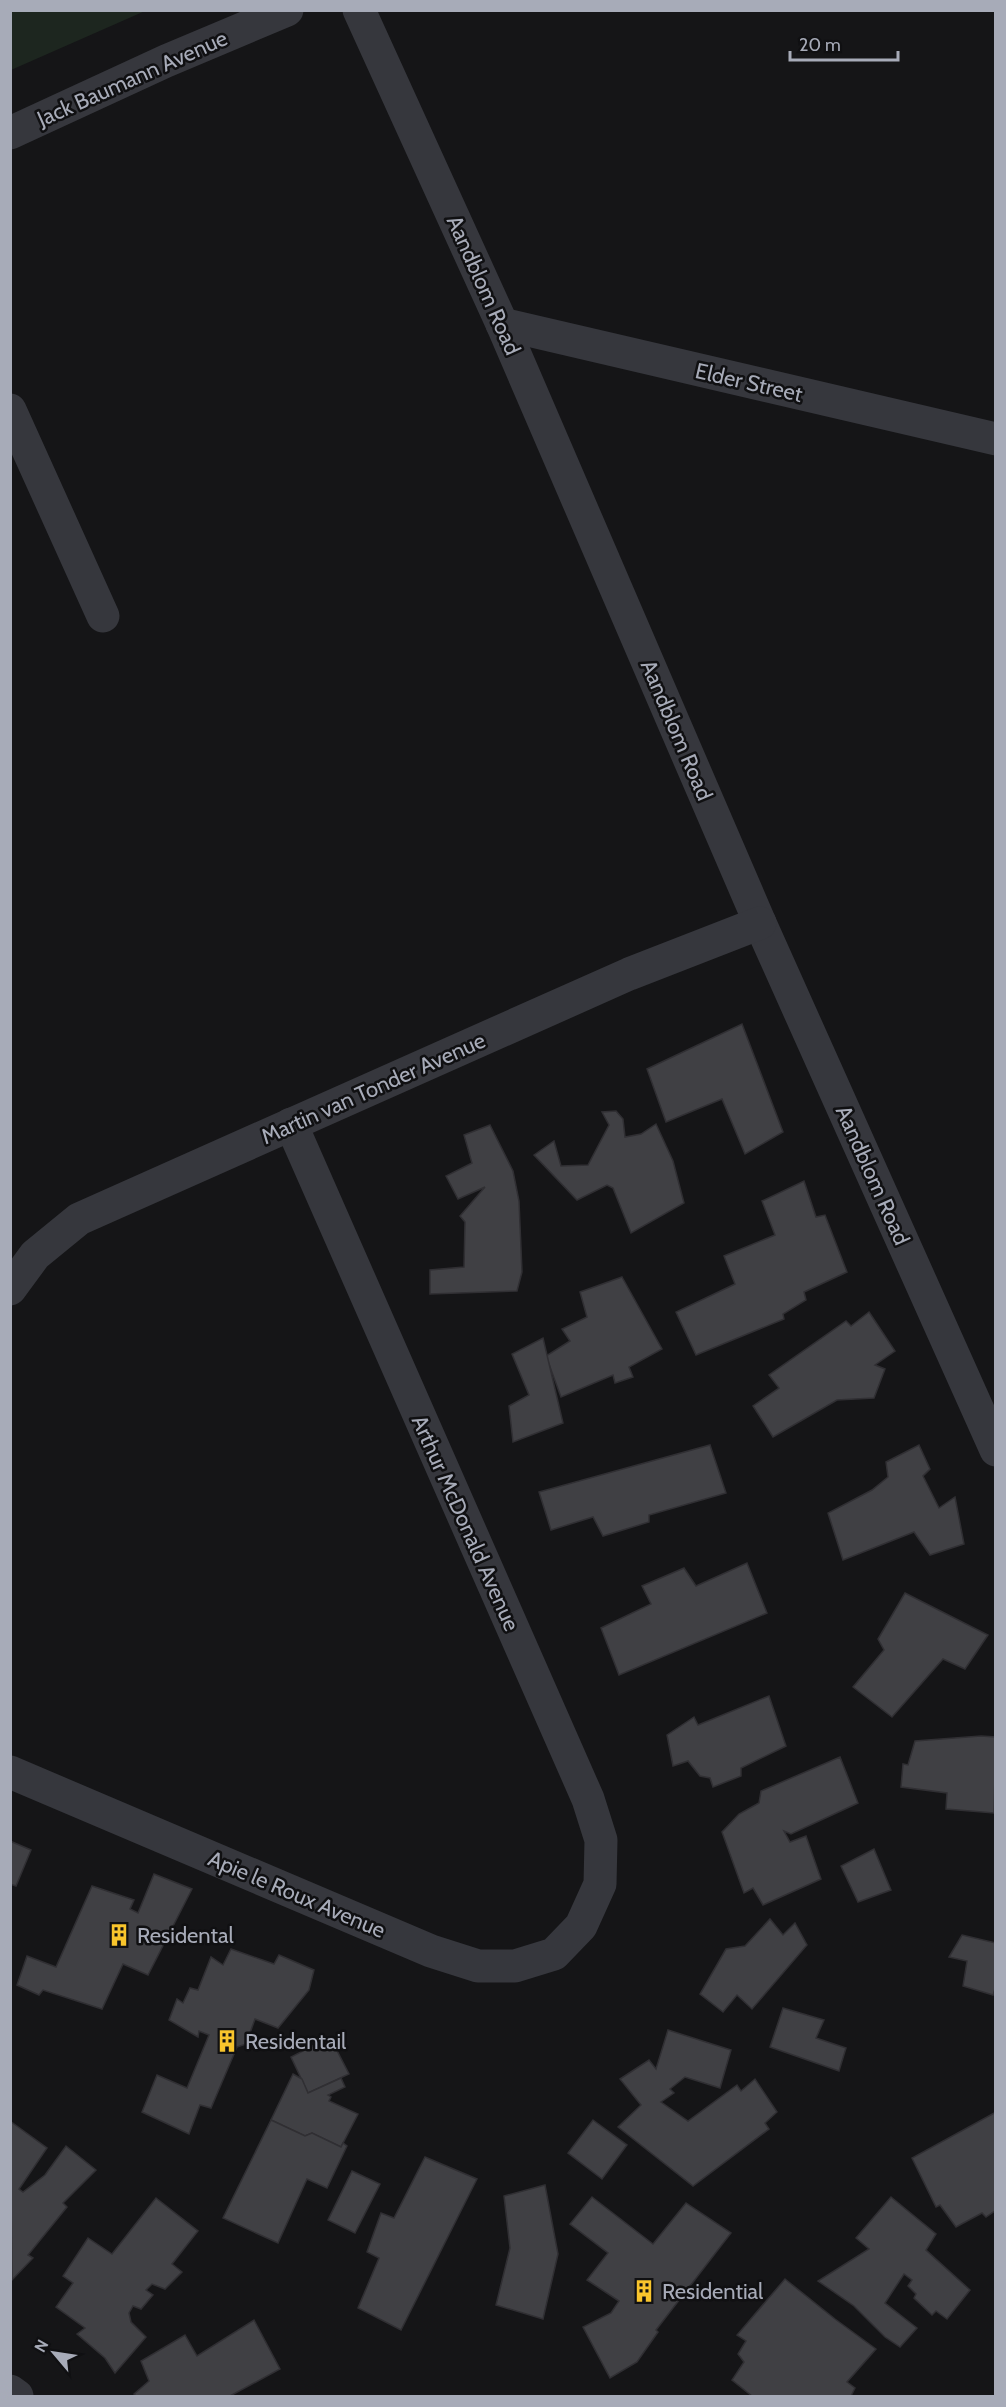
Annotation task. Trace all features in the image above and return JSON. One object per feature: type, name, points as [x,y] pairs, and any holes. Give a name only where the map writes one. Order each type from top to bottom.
[{"type":"street","name":"Jack Baumann Avenue","points":[[10,133],[166,61],[287,10]]},
{"type":"street","name":"Aandblom Road","points":[[359,10],[502,324],[760,923],[996,1450]]},
{"type":"street","name":"Elder Street","points":[[502,324],[996,439]]},
{"type":"street","points":[[10,410],[103,616]]},
{"type":"street","name":"Martin van Tonder Avenue","points":[[10,1289],[35,1255],[78,1219],[629,974],[760,923]]},
{"type":"street","name":"Arthur McDonald Avenue","points":[[291,1124],[588,1798],[601,1840],[600,1884],[581,1926]]},
{"type":"street","name":"Apie le Roux Avenue","points":[[10,1772],[431,1951],[478,1966],[515,1966],[554,1954],[581,1926]]},
{"type":"street","points":[[10,2391],[17,2397]]},
{"type":"shaded area","points":[[11,10],[145,10],[145,11],[11,70]]},
{"type":"building","points":[[742,1024],[783,1132],[745,1154],[722,1099],[666,1122],[647,1069]]},
{"type":"building","points":[[616,1111],[623,1119],[625,1137],[641,1134],[656,1124],[673,1161],[684,1203],[631,1233],[613,1188],[607,1185],[577,1200],[534,1155],[554,1141],[561,1166],[588,1165],[609,1125],[602,1112]]},
{"type":"building","points":[[490,1125],[513,1171],[519,1201],[522,1272],[517,1291],[430,1294],[430,1270],[464,1267],[465,1222],[460,1216],[485,1187],[458,1199],[446,1176],[472,1163],[464,1135]]},
{"type":"building","points":[[804,1181],[816,1217],[825,1215],[847,1272],[804,1292],[806,1300],[783,1314],[784,1319],[696,1355],[676,1312],[735,1284],[724,1256],[775,1235],[762,1201]]},
{"type":"building","points":[[622,1277],[662,1349],[629,1367],[633,1377],[615,1383],[613,1375],[561,1397],[546,1356],[570,1341],[562,1329],[587,1317],[580,1292]]},
{"type":"building","points":[[869,1312],[895,1351],[875,1365],[885,1369],[874,1398],[837,1400],[773,1437],[753,1406],[779,1388],[769,1375],[846,1321],[851,1326]]},
{"type":"building","points":[[543,1338],[563,1423],[513,1442],[509,1406],[529,1395],[512,1354]]},
{"type":"building","points":[[710,1445],[726,1493],[649,1515],[649,1522],[603,1536],[593,1517],[551,1530],[539,1492]]},
{"type":"building","points":[[919,1445],[930,1469],[923,1476],[939,1508],[955,1497],[964,1544],[930,1555],[914,1532],[843,1560],[828,1513],[872,1490],[888,1477],[886,1462]]},
{"type":"building","points":[[747,1563],[767,1613],[619,1675],[601,1628],[651,1604],[642,1586],[684,1568],[696,1586]]},
{"type":"building","points":[[905,1593],[988,1635],[965,1669],[943,1659],[892,1717],[853,1687],[884,1650],[878,1639]]},
{"type":"building","points":[[769,1696],[786,1746],[741,1768],[741,1776],[713,1787],[710,1778],[700,1776],[688,1761],[673,1766],[667,1735],[694,1717],[698,1725]]},
{"type":"building","points":[[996,1737],[994,1813],[946,1809],[947,1793],[901,1787],[903,1764],[908,1765],[915,1741]]},
{"type":"building","points":[[840,1757],[858,1803],[791,1834],[784,1831],[790,1842],[806,1836],[821,1879],[763,1905],[753,1888],[744,1893],[722,1832],[739,1814],[759,1803],[761,1791]]},
{"type":"building","points":[[10,1841],[31,1850],[16,1886],[10,1884]]},
{"type":"building","points":[[874,1849],[891,1890],[858,1902],[841,1866]]},
{"type":"building","name":"Residental","points":[[154,1874],[192,1889],[148,1975],[123,1964],[102,2009],[43,1990],[39,1995],[17,1985],[27,1956],[56,1967],[92,1886],[134,1900],[130,1909],[138,1913]]},
{"type":"building","points":[[770,1919],[783,1935],[795,1923],[807,1945],[752,2009],[737,1995],[723,2012],[700,1994],[726,1949],[745,1946]]},
{"type":"building","points":[[962,1935],[996,1943],[996,1986],[993,1995],[963,1986],[967,1961],[949,1957]]},
{"type":"building","name":"Residentail","points":[[231,1949],[274,1964],[279,1955],[314,1970],[309,1990],[278,2028],[255,2019],[246,2044],[237,2047],[211,2108],[200,2105],[189,2134],[142,2112],[157,2075],[187,2088],[209,2035],[199,2031],[198,2037],[169,2020],[177,1999],[183,2003],[190,1988],[198,1990],[211,1957],[223,1965]]},
{"type":"building","points":[[783,2008],[824,2020],[816,2038],[846,2048],[839,2071],[770,2047]]},
{"type":"building","points":[[668,2030],[731,2050],[720,2088],[685,2077],[670,2089],[674,2093],[661,2102],[688,2121],[737,2085],[741,2091],[755,2079],[777,2112],[765,2123],[769,2129],[693,2186],[618,2127],[641,2105],[620,2079],[649,2060],[656,2069]]},
{"type":"building","points":[[330,2037],[349,2074],[308,2093],[291,2057]]},
{"type":"building","points":[[293,2074],[302,2079],[308,2093],[341,2078],[345,2087],[328,2095],[331,2097],[329,2101],[358,2114],[341,2147],[312,2133],[305,2136],[271,2120]]},
{"type":"building","points":[[996,2112],[996,2210],[986,2217],[982,2213],[956,2227],[940,2205],[936,2207],[912,2158]]},
{"type":"building","points":[[271,2120],[305,2136],[312,2133],[341,2147],[343,2143],[347,2146],[327,2188],[307,2179],[278,2243],[223,2218]]},
{"type":"building","points":[[593,2120],[627,2145],[602,2179],[568,2153]]},
{"type":"building","points":[[10,2121],[47,2148],[19,2189],[23,2192],[45,2175],[66,2146],[96,2170],[63,2203],[67,2207],[28,2255],[33,2258],[12,2280]]},
{"type":"building","points":[[425,2157],[477,2179],[401,2330],[358,2308],[379,2258],[367,2252],[381,2213],[394,2218]]},
{"type":"building","points":[[352,2171],[380,2184],[355,2233],[328,2220]]},
{"type":"building","points":[[545,2185],[558,2254],[543,2319],[496,2305],[510,2248],[504,2196]]},
{"type":"building","name":"Residential","points":[[592,2197],[653,2244],[686,2203],[731,2233],[656,2330],[658,2332],[637,2362],[610,2378],[583,2327],[611,2313],[619,2301],[587,2280],[608,2253],[570,2224]]},
{"type":"building","name":"Residential","points":[[891,2197],[936,2234],[926,2250],[970,2290],[947,2319],[936,2311],[932,2315],[914,2298],[916,2294],[908,2286],[912,2280],[904,2274],[885,2303],[917,2328],[900,2347],[885,2337],[854,2306],[818,2281],[869,2249],[856,2238]]},
{"type":"building","points":[[156,2198],[198,2231],[172,2264],[182,2272],[165,2289],[152,2284],[146,2290],[153,2295],[141,2309],[133,2306],[129,2313],[131,2322],[146,2337],[115,2373],[105,2358],[77,2334],[85,2328],[56,2307],[73,2283],[63,2276],[88,2238],[112,2254]]},
{"type":"building","name":"Residential","points":[[785,2279],[876,2349],[847,2382],[855,2388],[851,2396],[752,2396],[732,2380],[744,2362],[738,2354],[746,2341],[737,2335]]},
{"type":"building","points":[[254,2320],[280,2369],[230,2396],[136,2396],[134,2394],[149,2381],[141,2361],[185,2335],[197,2356]]},
{"type":"place","name":"Residental","points":[[119,1935]]},
{"type":"place","name":"Residentail","points":[[227,2041]]},
{"type":"place","name":"Residential","points":[[644,2291]]}]
